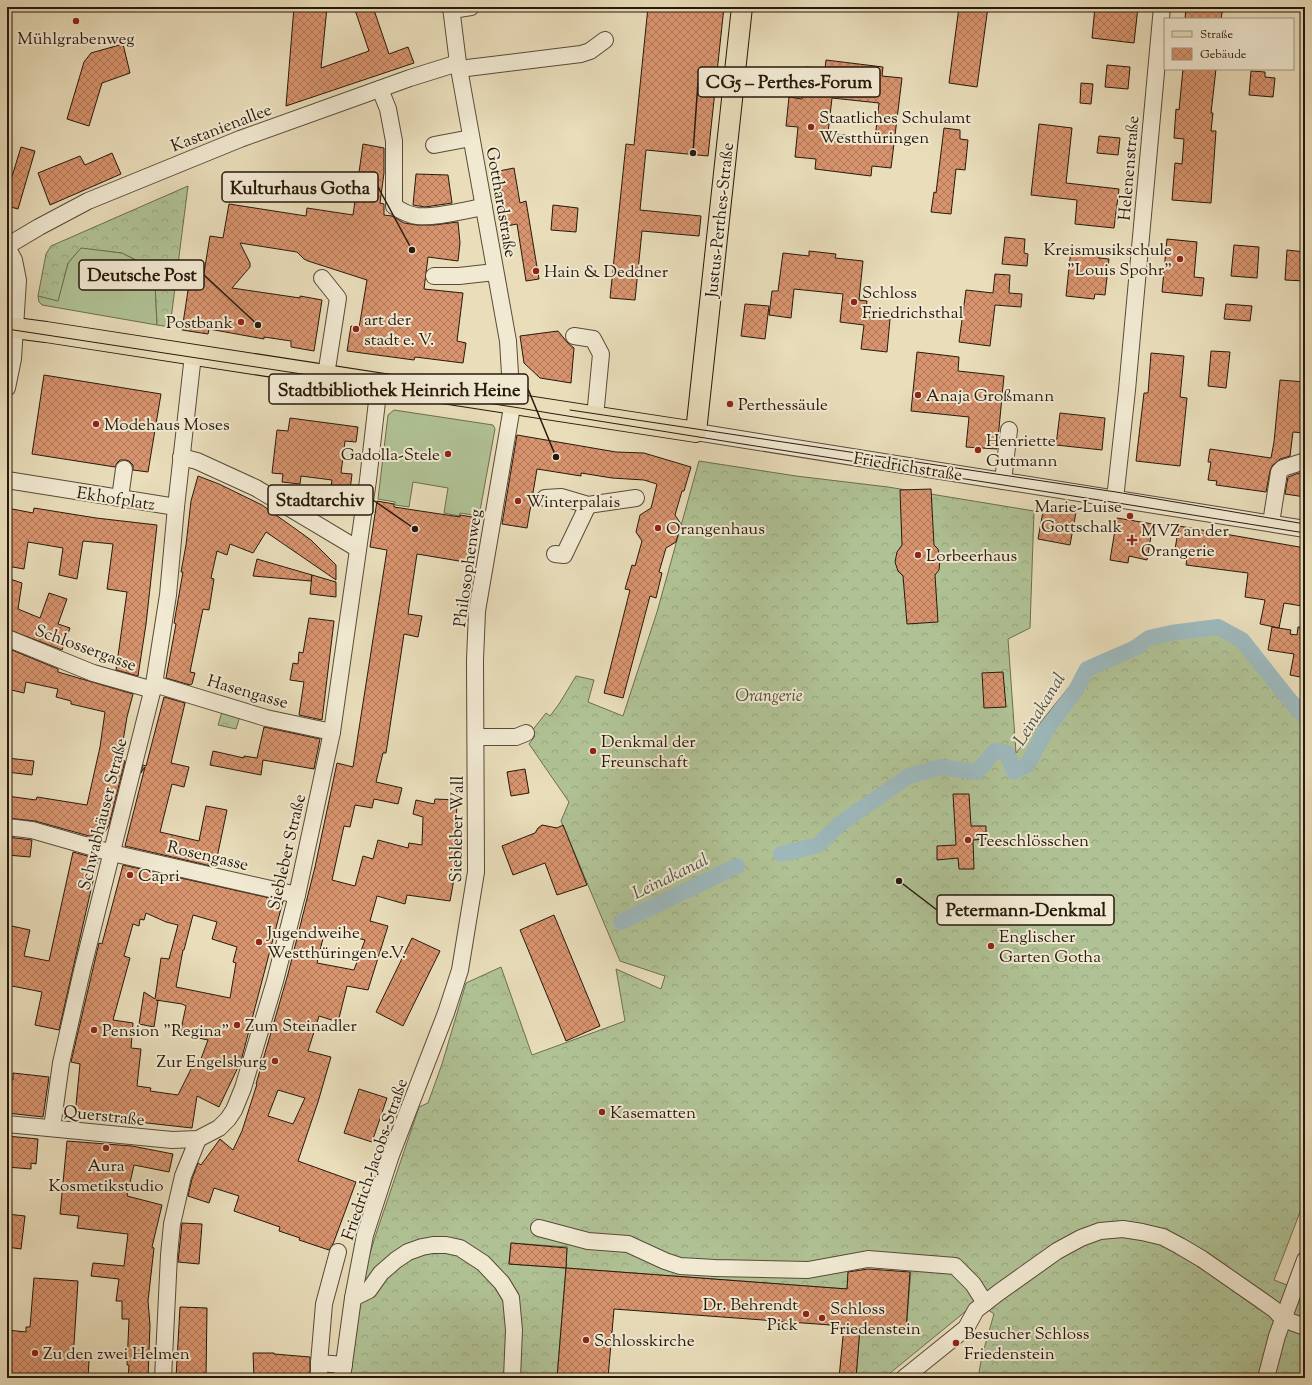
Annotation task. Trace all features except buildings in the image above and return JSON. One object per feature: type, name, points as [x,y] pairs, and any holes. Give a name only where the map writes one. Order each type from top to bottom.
[{"type":"main road","name":"Justus-Perthes-Straße","points":[[696,432],[742,7]]},
{"type":"main road","points":[[10,327],[192,362],[326,375],[512,404]]},
{"type":"main road","name":"Friedrichstraße","points":[[512,404],[696,432]]},
{"type":"street","points":[[452,9],[470,7]]},
{"type":"street","name":"Helenenstraße","points":[[1115,499],[1126,400],[1162,7]]},
{"type":"street","name":"Gotthardstraße","points":[[452,9],[459,66],[471,138],[508,341],[512,404]]},
{"type":"street","name":"Kastanienallee","points":[[7,247],[38,227],[88,202],[240,139],[380,89],[459,66],[581,54],[590,51],[605,40]]},
{"type":"street","points":[[380,89],[388,109],[394,141],[394,206],[403,212],[417,216],[432,216],[484,207]]},
{"type":"street","points":[[434,145],[471,138]]},
{"type":"street","points":[[7,247],[14,260],[18,280],[10,327],[13,359],[7,388]]},
{"type":"street","points":[[434,276],[459,276],[495,272]]},
{"type":"street","points":[[322,278],[338,298],[326,375]]},
{"type":"street","points":[[574,336],[593,338],[601,354],[595,417]]},
{"type":"street","name":"Ekhofplatz","points":[[7,480],[176,508],[192,362]]},
{"type":"street","points":[[181,457],[198,461],[256,488],[358,549],[379,384]]},
{"type":"street","name":"Philosophenweg","points":[[476,737],[475,660],[477,611],[512,404]]},
{"type":"street","points":[[1003,481],[1009,430]]},
{"type":"street","name":"Friedrichstraße","points":[[696,432],[1305,529]]},
{"type":"street","points":[[1270,523],[1279,472],[1283,468],[1305,462]]},
{"type":"street","points":[[120,498],[124,469]]},
{"type":"street","points":[[545,498],[561,496],[588,504],[636,498]]},
{"type":"street","points":[[555,554],[564,555],[588,504]]},
{"type":"street","name":"Schwabhäuser Straße","points":[[52,1128],[61,1063],[82,971],[153,687],[168,594],[176,508]]},
{"type":"street","name":"Siebleber Straße","points":[[198,1139],[219,1128],[234,1110],[243,1088],[275,981],[332,732],[358,549]]},
{"type":"street","name":"Schlossergasse","points":[[7,638],[93,673],[153,687]]},
{"type":"street","name":"Hasengasse","points":[[153,687],[266,718],[332,732]]},
{"type":"street","points":[[476,737],[516,737],[526,733]]},
{"type":"street","name":"Siebleber Wall","points":[[460,970],[476,872],[476,737]]},
{"type":"street","name":"Rosengasse","points":[[7,827],[32,830],[112,853],[296,894]]},
{"type":"street","name":"Friedrich-Jacobs-Straße","points":[[338,1252],[324,1304],[319,1370],[343,1372],[353,1298],[364,1235],[391,1155],[446,1013],[460,970]]},
{"type":"street","name":"Querstraße","points":[[7,1124],[172,1140],[198,1139]]},
{"type":"street","points":[[163,1378],[172,1224],[184,1176],[198,1139]]},
{"type":"street","points":[[539,1228],[588,1240],[628,1244],[665,1261],[680,1266],[808,1270],[868,1259],[956,1266],[973,1284],[985,1303]]},
{"type":"street","points":[[904,1378],[966,1328],[976,1310],[985,1303],[1057,1251],[1081,1238],[1100,1231],[1123,1229],[1142,1232],[1163,1238],[1202,1259],[1275,1310],[1283,1319],[1305,1327]]},
{"type":"street","points":[[353,1298],[368,1290],[381,1273],[408,1252],[422,1246],[434,1245],[446,1245],[460,1248],[483,1263],[502,1283],[511,1298],[514,1330],[512,1378]]},
{"type":"street","points":[[1266,1378],[1283,1319],[1305,1260]]},
{"type":"green space","points":[[188,186],[170,327],[157,325],[155,282],[144,264],[122,253],[81,248],[68,263],[58,301],[38,296],[46,254],[51,246]]},
{"type":"green space","points":[[81,247],[122,253],[144,264],[155,282],[157,325],[42,305],[39,302],[38,296],[58,300],[68,263]]},
{"type":"green space","points":[[394,410],[493,425],[495,429],[479,516],[460,513],[459,516],[444,513],[448,488],[413,482],[409,507],[395,505],[395,502],[378,499],[388,415]]},
{"type":"green space","name":"Englischer Garten Gotha","points":[[699,461],[796,476],[888,487],[1034,511],[1030,628],[1008,639],[1016,753],[1085,667],[1144,635],[1218,626],[1245,639],[1276,680],[1305,710],[1305,1199],[1274,1280],[1305,1292],[1305,1378],[978,1378],[982,1356],[994,1314],[977,1302],[884,1378],[856,1378],[860,1328],[906,1331],[911,1270],[849,1265],[847,1289],[566,1268],[557,1378],[350,1378],[364,1273],[419,1107],[428,1103],[442,1064],[466,983],[501,967],[532,1055],[625,1021],[616,969],[661,989],[665,976],[620,961],[561,821],[569,802],[529,744],[535,736],[531,732],[546,713],[550,716],[576,676],[594,680],[588,702],[623,716],[657,612]],"holes":[[[511,1243],[567,1247],[566,1268],[509,1264]]]},
{"type":"green space","points":[[222,712],[240,716],[236,729],[218,725]]},
{"type":"waterway","name":"Leinakanal","points":[[781,854],[818,845],[841,823],[909,776],[940,767],[977,772],[995,751],[1007,753],[1014,772],[1028,764],[1046,730],[1076,690],[1087,669],[1135,648],[1149,638],[1171,633],[1218,627],[1242,640],[1287,697],[1305,717]]},
{"type":"waterway","name":"Leinakanal","points":[[621,922],[737,866]]},
{"type":"tram line","points":[[7,329],[328,378],[383,388],[522,408],[1305,533]]},
{"type":"tram line","points":[[341,375],[435,390]]},
{"type":"tram line","points":[[570,410],[1116,492],[1305,524]]},
{"type":"place","name":"Mühlgrabenweg","points":[[76,21]]},
{"type":"place","name":"Staatliches Schulamt Westthüringen","points":[[811,127]]},
{"type":"place","name":"CG5 – Perthes-Forum","points":[[693,153]]},
{"type":"place","name":"Kulturhaus Gotha","points":[[412,250]]},
{"type":"place","name":"Kreismusikschule \"Louis Spohr\"","points":[[1180,259]]},
{"type":"place","name":"Hain & Deddner","points":[[536,271]]},
{"type":"place","name":"Schloss Friedrichsthal","points":[[854,302]]},
{"type":"place","name":"Postbank","points":[[241,322]]},
{"type":"place","name":"Deutsche Post","points":[[258,325]]},
{"type":"place","name":"art der stadt e. V.","points":[[356,329]]},
{"type":"place","name":"Anaja Großmann","points":[[918,395]]},
{"type":"place","name":"Perthessäule","points":[[730,404]]},
{"type":"place","name":"Modehaus Moses","points":[[96,424]]},
{"type":"place","name":"Henriette Gutmann","points":[[978,450]]},
{"type":"place","name":"Gadolla-Stele","points":[[448,454]]},
{"type":"place","name":"Stadtbibliothek Heinrich Heine","points":[[556,457]]},
{"type":"place","name":"Winterpalais","points":[[518,501]]},
{"type":"place","name":"Marie-Luise Gottschalk","points":[[1130,516]]},
{"type":"place","name":"Orangenhaus","points":[[658,528]]},
{"type":"place","name":"Stadtarchiv","points":[[415,529]]},
{"type":"place","name":"MVZ an der Orangerie","points":[[1132,540]]},
{"type":"place","name":"Lorbeerhaus","points":[[918,555]]},
{"type":"place","name":"Denkmal der Freunschaft","points":[[593,751]]},
{"type":"place","name":"Teeschlösschen","points":[[968,840]]},
{"type":"place","name":"Capri","points":[[130,875]]},
{"type":"place","name":"Petermann-Denkmal","points":[[899,881]]},
{"type":"place","name":"Jugendweihe Westthüringen e.V.","points":[[259,942]]},
{"type":"place","name":"Englischer Garten Gotha","points":[[991,946]]},
{"type":"place","name":"Zum Steinadler","points":[[237,1025]]},
{"type":"place","name":"Pension \"Regina\"","points":[[94,1030]]},
{"type":"place","name":"Zur Engelsburg","points":[[275,1061]]},
{"type":"place","name":"Kasematten","points":[[602,1112]]},
{"type":"place","name":"Aura Kosmetikstudio","points":[[106,1148]]},
{"type":"place","name":"Dr. Behrendt Pick","points":[[806,1314]]},
{"type":"place","name":"Schloss Friedenstein","points":[[822,1318]]},
{"type":"place","name":"Schlosskirche","points":[[586,1340]]},
{"type":"place","name":"Besucher Schloss Friedenstein","points":[[956,1343]]},
{"type":"place","name":"Zu den zwei Helmen","points":[[35,1353]]},
{"type":"park label","name":"Orangerie","points":[[769,695]]}]
